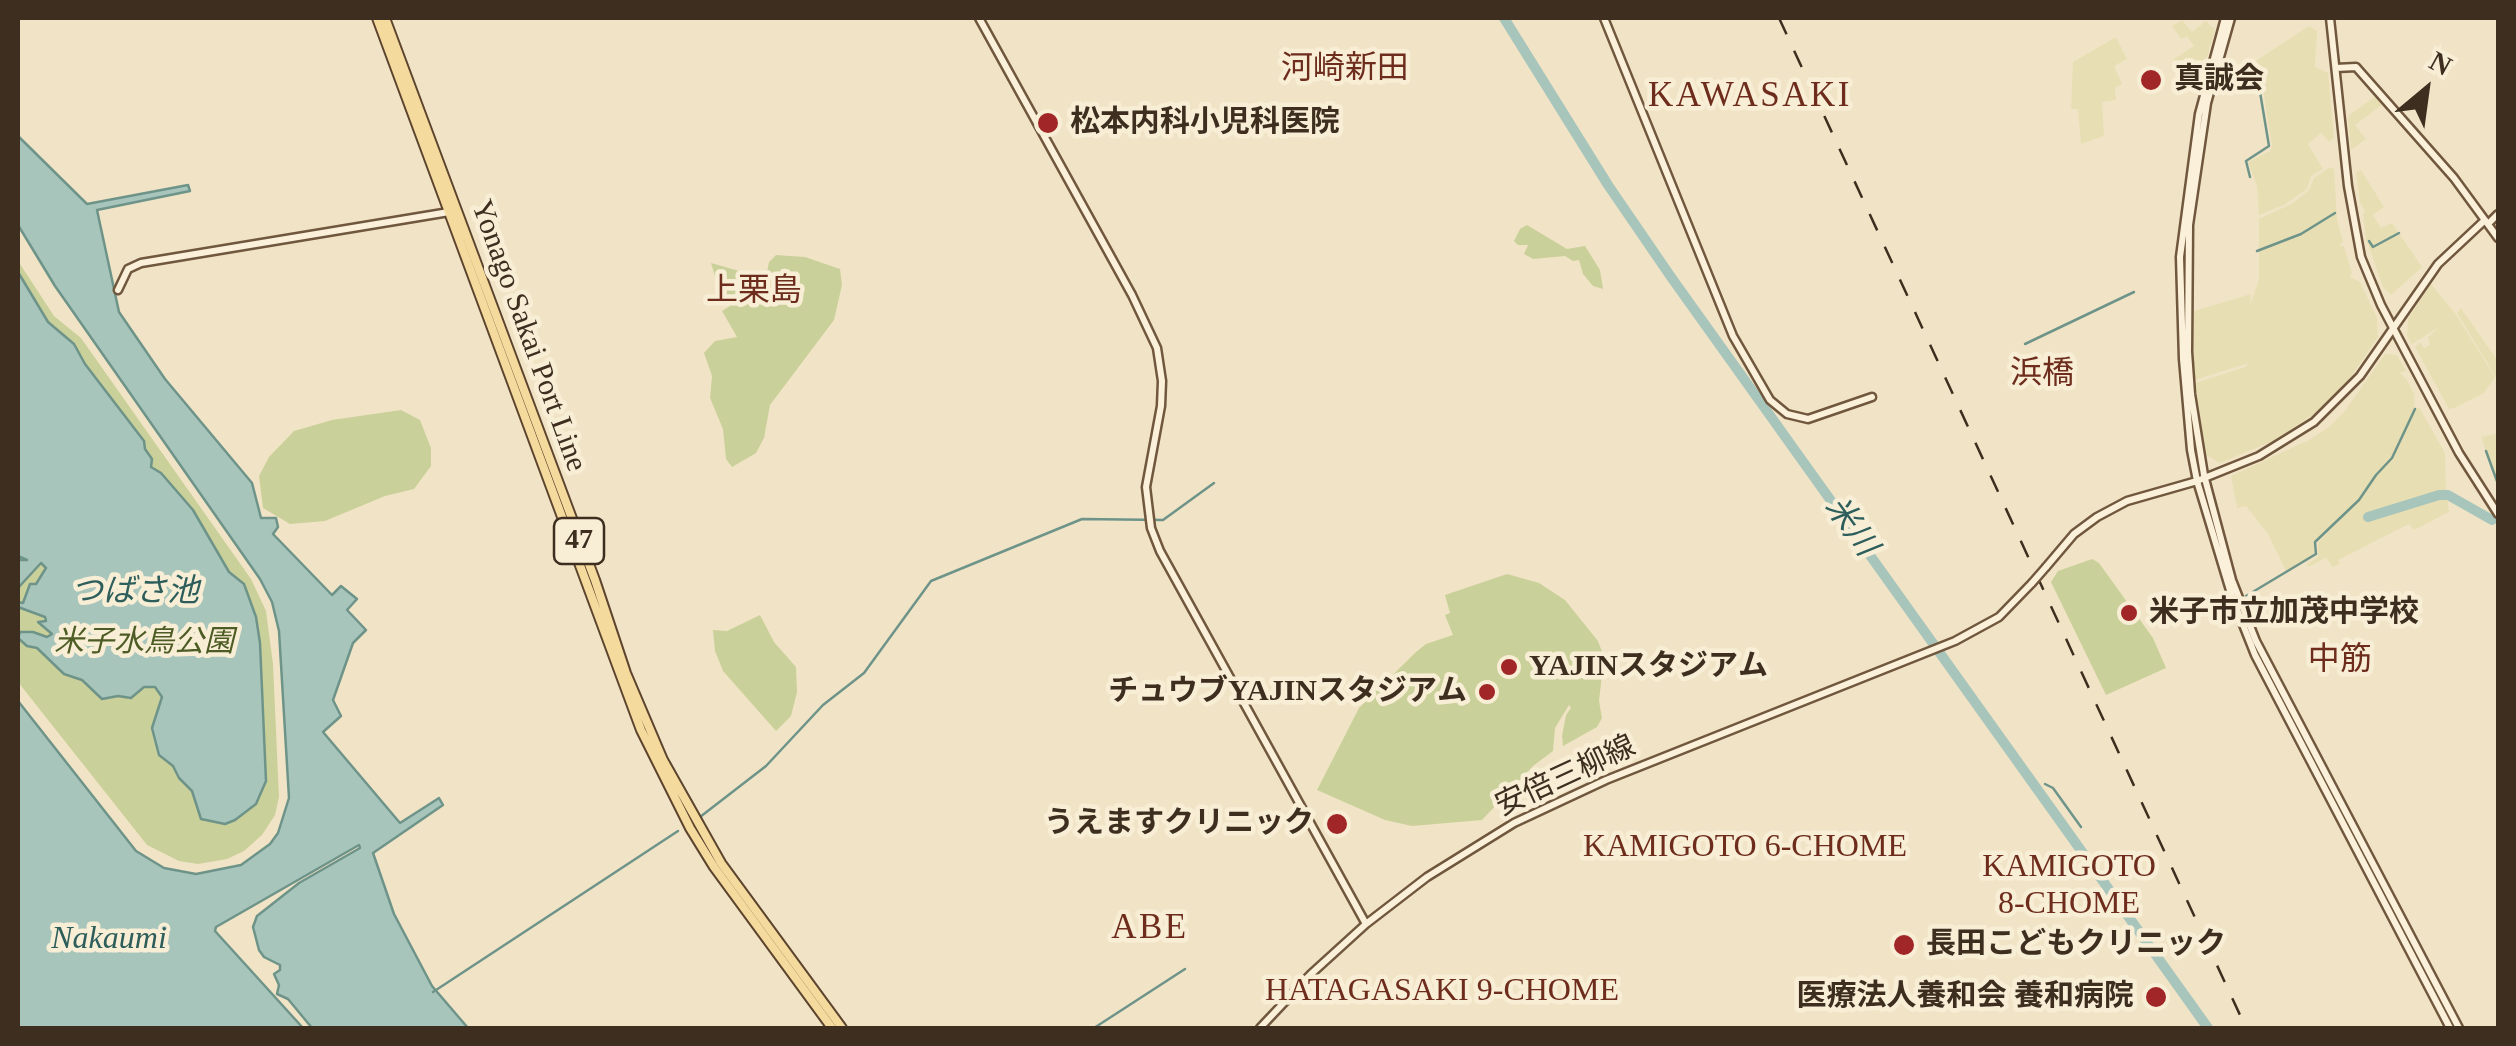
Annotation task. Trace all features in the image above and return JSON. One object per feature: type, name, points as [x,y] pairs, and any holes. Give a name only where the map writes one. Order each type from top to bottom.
[{"type":"main road","name":"Yonago Sakai Port Line","points":[[377,18],[641,730],[714,867],[832,1028]]},
{"type":"main road","name":"Yonago Sakai Port Line","points":[[385,18],[595,580],[626,674],[663,760],[721,864],[842,1028]]},
{"type":"street","points":[[978,18],[1140,308],[1157,348],[1161,406],[1146,487],[1151,528],[1160,550],[1366,924]]},
{"type":"street","points":[[1604,18],[1733,336],[1770,400],[1787,414],[1808,419],[1872,397]]},
{"type":"street","points":[[2228,18],[2199,114],[2180,257],[2183,359],[2201,480],[2223,570],[2255,655],[2450,1028]]},
{"type":"street","points":[[2330,18],[2355,238],[2368,278],[2459,454],[2498,514]]},
{"type":"street","points":[[2336,68],[2356,67],[2454,178],[2498,238]]},
{"type":"street","points":[[118,290],[128,268],[141,263],[450,212]]},
{"type":"street","points":[[2201,480],[2277,447],[2314,422],[2352,387],[2438,264],[2498,214]]},
{"type":"street","points":[[2201,480],[2256,641],[2458,1028]]},
{"type":"street","name":"安倍三柳線","points":[[1260,1028],[1310,974],[1366,924],[1427,877],[1527,815],[1941,646],[1999,617],[2074,534],[2097,516],[2127,501],[2201,480]]},
{"type":"shaded area","points":[[2182,20],[2192,32],[2206,21],[2215,30],[2205,63],[2180,72],[2174,59],[2194,46],[2187,36],[2181,39],[2172,26]]},
{"type":"shaded area","points":[[2309,26],[2317,31],[2315,67],[2328,73],[2334,138],[2329,142],[2321,133],[2308,144],[2323,169],[2311,176],[2307,189],[2284,205],[2259,215],[2257,186],[2248,162],[2270,151],[2272,146],[2263,90],[2248,66]]},
{"type":"shaded area","points":[[2116,37],[2127,59],[2114,66],[2122,84],[2115,88],[2116,100],[2102,102],[2104,136],[2081,144],[2078,109],[2071,109],[2073,62]]},
{"type":"shaded area","points":[[2376,96],[2383,104],[2355,125],[2366,139],[2351,150],[2348,116]]},
{"type":"shaded area","points":[[2330,167],[2334,169],[2337,219],[2343,242],[2339,246],[2344,246],[2350,277],[2360,282],[2377,318],[2378,337],[2344,387],[2316,413],[2273,441],[2220,463],[2206,455],[2195,383],[2249,363],[2195,380],[2191,312],[2251,294],[2250,306],[2259,279],[2259,219],[2293,203],[2309,190],[2314,178]]},
{"type":"shaded area","points":[[2361,170],[2384,207],[2373,215],[2381,228],[2392,223],[2422,267],[2391,295],[2383,287],[2366,239],[2365,211],[2360,203],[2356,172]]},
{"type":"shaded area","points":[[2431,284],[2455,313],[2495,377],[2484,393],[2449,409],[2415,347],[2420,342],[2424,348],[2430,345],[2428,337],[2439,327],[2412,344],[2407,336],[2408,319]]},
{"type":"shaded area","points":[[2461,308],[2498,361],[2497,379],[2457,313]]},
{"type":"shaded area","points":[[2385,354],[2397,355],[2406,371],[2399,373],[2414,394],[2415,409],[2419,407],[2445,453],[2446,491],[2366,517],[2444,498],[2449,512],[2414,530],[2409,524],[2338,560],[2340,564],[2333,567],[2326,558],[2308,567],[2318,557],[2318,543],[2343,516],[2316,543],[2316,555],[2287,573],[2268,534],[2246,506],[2237,508],[2231,476],[2309,440],[2330,426]]},
{"type":"shaded area","points":[[2498,433],[2498,485],[2481,437]]},
{"type":"green space","points":[[1527,225],[1567,249],[1585,246],[1600,270],[1603,289],[1593,286],[1583,274],[1579,260],[1565,256],[1533,259],[1524,254],[1528,245],[1514,241]]},
{"type":"green space","points":[[776,255],[805,257],[840,269],[842,285],[834,320],[770,405],[764,438],[756,453],[732,467],[726,459],[723,429],[710,398],[712,376],[704,353],[715,341],[737,337],[722,311],[730,306],[711,263],[743,272],[742,294],[763,293],[769,262]]},
{"type":"green space","name":"つばさ池","points":[[18,261],[54,316],[81,338],[251,579],[266,611],[273,664],[279,797],[275,815],[262,835],[244,851],[227,859],[198,864],[179,861],[147,845],[18,682]]},
{"type":"green space","points":[[401,410],[420,420],[431,448],[431,466],[414,489],[385,496],[325,521],[290,524],[263,508],[259,476],[269,457],[294,431],[332,420]]},
{"type":"green space","points":[[2092,559],[2099,563],[2153,638],[2166,668],[2106,695],[2051,582],[2058,571]]},
{"type":"green space","name":"チュウブYAJINスタジアム","points":[[1507,574],[1539,583],[1565,600],[1598,641],[1604,657],[1599,701],[1602,718],[1597,727],[1563,746],[1569,705],[1555,728],[1553,751],[1533,766],[1482,820],[1412,826],[1385,820],[1317,790],[1359,708],[1426,644],[1453,635],[1445,615],[1450,613],[1445,595]]},
{"type":"green space","points":[[760,615],[774,642],[796,667],[797,692],[791,716],[776,731],[723,671],[715,651],[713,630],[727,631]]},
{"type":"water","name":"Nakaumi","points":[[18,136],[87,204],[188,185],[190,191],[97,210],[119,312],[165,379],[252,483],[261,518],[276,518],[278,527],[273,534],[332,595],[341,586],[357,599],[347,610],[366,630],[353,643],[333,700],[341,716],[323,732],[400,823],[439,798],[443,805],[373,853],[394,914],[432,986],[468,1028],[312,1028],[288,999],[277,994],[279,985],[274,974],[280,965],[259,950],[253,927],[257,916],[299,883],[360,848],[359,845],[216,927],[215,931],[303,1028],[18,1028],[18,701],[136,851],[164,868],[196,874],[241,865],[270,844],[278,833],[289,798],[279,631],[272,602],[260,579],[55,286],[18,225]]},
{"type":"water","name":"つばさ池","points":[[18,272],[48,322],[74,344],[144,441],[152,459],[151,467],[193,510],[229,572],[244,584],[260,643],[266,781],[256,804],[225,824],[201,819],[192,791],[159,755],[152,728],[162,697],[155,687],[144,687],[131,698],[102,699],[82,680],[64,674],[37,648],[18,638],[20,632],[47,637],[52,634],[38,622],[46,621],[45,617],[18,607],[30,584],[36,584],[46,568],[41,563],[18,588],[18,560],[27,560],[18,556]]},
{"type":"waterway","name":"米川","points":[[1504,18],[1608,185],[1671,277],[2208,1028]]},
{"type":"waterway","points":[[2245,68],[2260,92],[2269,146],[2246,161],[2250,177]]},
{"type":"waterway","points":[[2257,251],[2301,234],[2335,213]]},
{"type":"waterway","points":[[2369,241],[2373,247],[2399,233]]},
{"type":"waterway","points":[[2025,344],[2134,292]]},
{"type":"waterway","points":[[2246,596],[2316,554],[2315,542],[2359,500],[2392,458],[2415,409]]},
{"type":"waterway","points":[[2486,451],[2498,484]]},
{"type":"waterway","points":[[700,817],[766,766],[823,705],[864,673],[931,581],[1082,519],[1163,520],[1214,483]]},
{"type":"waterway","points":[[2368,517],[2448,495],[2492,520]]},
{"type":"waterway","points":[[2045,784],[2053,788],[2081,827]]},
{"type":"waterway","points":[[433,992],[678,831]]},
{"type":"waterway","points":[[1094,1028],[1185,969]]},
{"type":"railway","points":[[1779,18],[2246,1028]]},
{"type":"place","name":"真誠会","points":[[2151,80]]},
{"type":"place","name":"松本内科小児科医院","points":[[1048,123]]},
{"type":"place","name":"米子市立加茂中学校","points":[[2129,613]]},
{"type":"place","name":"YAJINスタジアム","points":[[1509,667]]},
{"type":"place","name":"チュウブYAJINスタジアム","points":[[1487,692]]},
{"type":"place","name":"うえますクリニック","points":[[1337,824]]},
{"type":"place","name":"長田こどもクリニック","points":[[1904,945]]},
{"type":"place","name":"医療法人養和会 養和病院","points":[[2156,997]]},
{"type":"district","name":"河崎新田","points":[[1345,70]]},
{"type":"district","name":"KAWASAKI","points":[[1750,97]]},
{"type":"district","name":"上栗島","points":[[754,292]]},
{"type":"district","name":"浜橋","points":[[2042,375]]},
{"type":"district","name":"中筋","points":[[2340,661]]},
{"type":"district","name":"KAMIGOTO 6-CHOME","points":[[1745,848]]},
{"type":"district","name":"KAMIGOTO 8-CHOME","points":[[2069,886]]},
{"type":"district","name":"ABE","points":[[1150,929]]},
{"type":"district","name":"HATAGASAKI 9-CHOME","points":[[1442,992]]},
{"type":"park label","name":"米子水鳥公園","points":[[144,643]]}]
